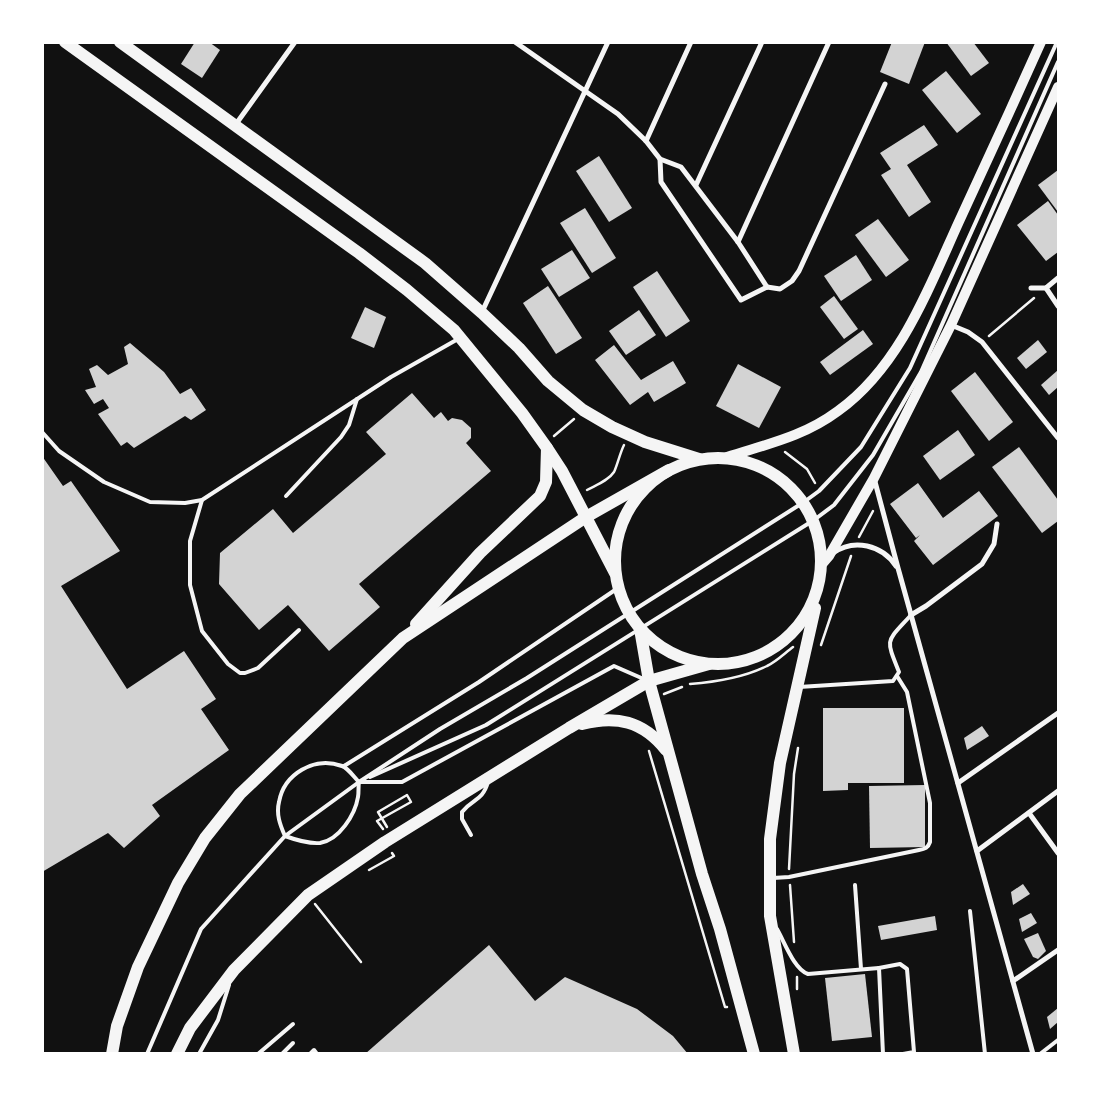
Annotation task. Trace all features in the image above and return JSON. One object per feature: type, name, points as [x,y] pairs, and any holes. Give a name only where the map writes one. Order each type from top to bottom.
[{"type":"main road","points":[[65,42],[359,253],[408,290],[461,338],[549,444],[615,573]]},
{"type":"main road","points":[[120,42],[425,263],[519,348],[548,381],[583,410],[630,435],[699,459]]},
{"type":"main road","points":[[403,638],[586,518],[669,470],[699,459],[727,457],[800,434],[839,410],[872,381],[898,346],[922,303],[1042,42]]},
{"type":"main road","points":[[794,1054],[770,916],[770,839],[779,772],[826,559],[874,478],[951,326],[1058,87]]},
{"type":"main road","points":[[112,1054],[118,1026],[138,967],[178,883],[205,838],[240,794],[403,638],[480,553],[540,496],[546,482],[549,444]]},
{"type":"main road","points":[[727,457],[759,466],[784,481],[804,502],[814,520],[826,559]]},
{"type":"main road","points":[[669,470],[644,488],[626,513],[616,542],[615,573],[618,588],[628,614],[640,629],[660,647],[683,659],[709,664],[739,663],[767,653],[791,635],[810,612],[820,584]]},
{"type":"main road","points":[[640,629],[649,681],[754,1054]]},
{"type":"main road","points":[[177,1054],[190,1028],[234,970],[308,895],[393,837],[649,681],[709,664]]},
{"type":"main road","points":[[569,728],[607,720],[625,722],[642,728],[657,739],[669,754]]},
{"type":"street","points":[[234,126],[295,42]]},
{"type":"street","points":[[515,42],[618,114],[646,141],[660,159],[681,168],[696,185],[738,242],[767,287]]},
{"type":"street","points":[[482,313],[608,42]]},
{"type":"street","points":[[646,141],[691,42]]},
{"type":"street","points":[[696,185],[762,42]]},
{"type":"street","points":[[738,242],[829,42]]},
{"type":"street","points":[[660,159],[661,182],[742,300],[767,287],[780,289],[792,281],[800,272],[885,84]]},
{"type":"street","points":[[1031,288],[1046,288],[1058,278]]},
{"type":"street","points":[[1046,288],[1058,306]]},
{"type":"street","points":[[951,326],[968,332],[982,342],[1058,438]]},
{"type":"street","points":[[874,478],[1033,1054]]},
{"type":"street","points":[[911,615],[982,564],[994,544],[997,524]]},
{"type":"street","points":[[826,559],[845,547],[854,545],[875,548],[888,556],[898,568]]},
{"type":"street","points":[[958,783],[1058,713]]},
{"type":"street","points":[[977,851],[1058,791]]},
{"type":"street","points":[[1029,813],[1058,853]]},
{"type":"street","points":[[1013,981],[1058,950]]},
{"type":"lane","points":[[148,1054],[201,929],[285,836],[359,782],[440,729],[527,678],[804,502],[819,491],[860,447],[910,368],[1057,42]]},
{"type":"lane","points":[[359,782],[486,725],[814,520],[834,505],[873,455],[922,372],[1058,62]]},
{"type":"lane","points":[[42,432],[59,451],[104,482],[150,502],[185,503],[202,500],[390,377],[461,338]]},
{"type":"lane","points":[[286,496],[341,437],[349,425],[357,399]]},
{"type":"lane","points":[[202,500],[190,541],[190,584],[202,631],[228,664],[240,673],[245,673],[258,668],[299,630]]},
{"type":"lane","points":[[344,766],[479,682],[618,588]]},
{"type":"lane","points":[[770,879],[789,877],[919,850],[929,846],[930,802],[907,692],[898,676],[899,672],[889,648],[891,637],[911,615]]},
{"type":"lane","points":[[359,782],[402,782],[614,666],[649,681]]},
{"type":"lane","points":[[797,688],[886,682],[893,681],[898,676]]},
{"type":"lane","points":[[327,763],[344,766],[359,782],[358,799],[349,819],[337,835],[320,843],[299,841],[285,836],[278,820],[278,803],[284,787],[294,774],[310,766],[327,763]]},
{"type":"lane","points":[[471,835],[462,819],[462,812],[468,805],[482,796],[489,777]]},
{"type":"lane","points":[[855,885],[861,969]]},
{"type":"lane","points":[[970,911],[985,1054]]},
{"type":"lane","points":[[770,916],[796,966],[802,972],[808,974],[878,968],[900,964],[907,969],[914,1053],[903,1054]]},
{"type":"lane","points":[[878,968],[883,1054]]},
{"type":"lane","points":[[199,1054],[218,1020],[234,970]]},
{"type":"lane","points":[[258,1054],[293,1024]]},
{"type":"lane","points":[[1040,1054],[1058,1040]]},
{"type":"lane","points":[[282,1054],[293,1043]]},
{"type":"path","points":[[982,342],[1046,288]]},
{"type":"path","points":[[549,444],[578,416]]},
{"type":"path","points":[[575,496],[606,480],[614,471],[619,456],[630,435]]},
{"type":"path","points":[[820,650],[854,545],[880,499]]},
{"type":"path","points":[[654,699],[687,685],[741,676],[769,665],[809,633],[829,623]]},
{"type":"path","points":[[642,728],[725,1007]]},
{"type":"path","points":[[798,989],[788,861],[794,774],[799,745]]},
{"type":"path","points":[[393,837],[378,812],[407,795],[411,802]]},
{"type":"path","points":[[308,895],[361,962]]},
{"type":"building","points":[[195,42],[209,42],[220,50],[202,78],[181,64]]},
{"type":"building","points":[[892,42],[925,42],[909,84],[880,72]]},
{"type":"building","points":[[946,42],[973,42],[989,63],[971,76]]},
{"type":"building","points":[[946,71],[981,114],[957,133],[922,90]]},
{"type":"building","points":[[924,125],[938,145],[907,165],[931,202],[909,217],[881,175],[891,169],[880,153]]},
{"type":"building","points":[[599,156],[632,208],[609,222],[576,171]]},
{"type":"building","points":[[1058,170],[1058,212],[1038,185]]},
{"type":"building","points":[[1048,201],[1058,215],[1058,252],[1046,261],[1017,225]]},
{"type":"building","points":[[585,208],[616,258],[592,273],[560,223]]},
{"type":"building","points":[[878,219],[909,260],[886,277],[855,235]]},
{"type":"building","points":[[572,250],[590,278],[559,297],[541,269]]},
{"type":"building","points":[[856,255],[872,280],[841,301],[824,276]]},
{"type":"building","points":[[657,271],[690,321],[666,337],[633,287]]},
{"type":"building","points":[[548,286],[582,338],[556,354],[523,303]]},
{"type":"building","points":[[834,296],[858,329],[844,339],[820,307]]},
{"type":"building","points":[[365,307],[386,317],[374,348],[351,338]]},
{"type":"building","points":[[639,310],[656,335],[626,355],[609,331]]},
{"type":"building","points":[[863,330],[873,344],[830,375],[820,362]]},
{"type":"building","points":[[1038,340],[1047,352],[1026,369],[1017,358]]},
{"type":"building","points":[[130,343],[164,372],[180,394],[191,388],[206,410],[191,420],[185,416],[134,448],[127,442],[121,446],[98,414],[109,408],[103,399],[94,404],[85,390],[96,387],[89,369],[97,365],[108,375],[128,364],[124,347]]},
{"type":"building","points":[[614,345],[641,380],[673,361],[686,383],[654,402],[648,392],[630,405],[595,360]]},
{"type":"building","points":[[738,364],[781,387],[759,428],[716,406]]},
{"type":"building","points":[[1058,370],[1058,387],[1049,395],[1041,385]]},
{"type":"building","points":[[975,372],[1013,422],[989,441],[951,391]]},
{"type":"building","points":[[412,393],[434,418],[441,412],[448,421],[452,418],[462,420],[471,428],[471,438],[466,443],[491,471],[359,584],[380,607],[329,651],[288,605],[259,630],[219,584],[220,553],[273,509],[293,533],[386,454],[366,432]]},
{"type":"building","points":[[958,430],[975,455],[940,480],[923,456]]},
{"type":"building","points":[[1019,447],[1058,500],[1058,521],[1042,533],[992,467]]},
{"type":"building","points":[[42,456],[63,486],[71,481],[120,551],[61,586],[127,689],[184,651],[216,699],[201,709],[229,750],[152,805],[160,816],[124,848],[108,833],[42,872]]},
{"type":"building","points":[[918,483],[943,518],[979,491],[998,516],[933,565],[914,541],[920,535],[916,538],[890,504]]},
{"type":"building","points":[[823,708],[904,708],[904,783],[848,783],[848,790],[823,791]]},
{"type":"building","points":[[982,726],[989,736],[967,750],[964,738]]},
{"type":"building","points":[[925,785],[925,847],[870,848],[869,786]]},
{"type":"building","points":[[1023,884],[1030,894],[1013,905],[1011,892]]},
{"type":"building","points":[[1031,913],[1037,923],[1022,932],[1019,919]]},
{"type":"building","points":[[935,916],[937,930],[881,940],[878,926]]},
{"type":"building","points":[[1038,933],[1046,951],[1038,959],[1033,957],[1024,939]]},
{"type":"building","points":[[489,945],[535,1001],[565,977],[637,1009],[673,1036],[688,1054],[365,1054]]},
{"type":"building","points":[[865,974],[872,1037],[832,1041],[825,978]]},
{"type":"building","points":[[1058,1008],[1058,1022],[1050,1029],[1047,1017]]}]
